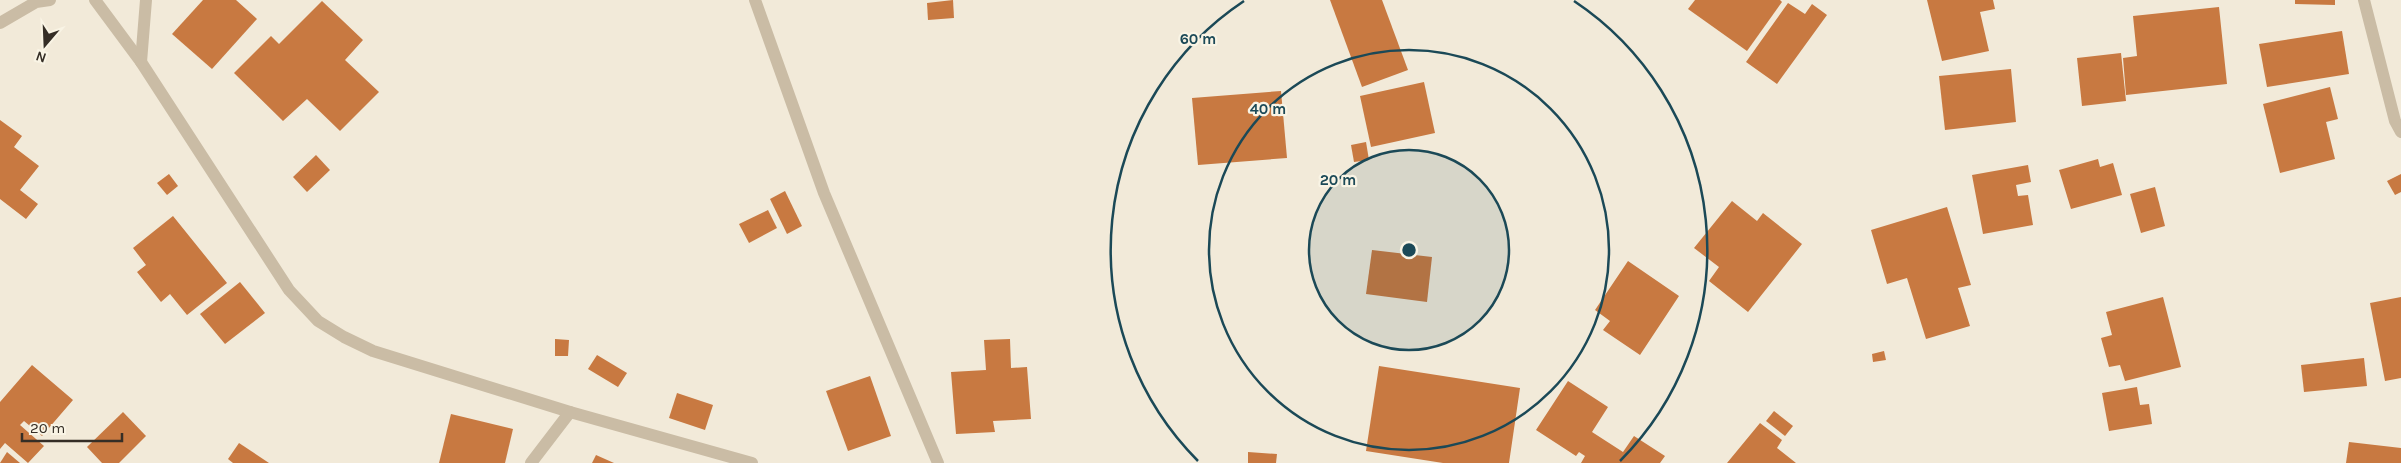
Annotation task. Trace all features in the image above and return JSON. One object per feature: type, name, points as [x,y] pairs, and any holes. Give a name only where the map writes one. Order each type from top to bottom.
[{"type":"street","points":[[0,24],[36,2],[50,0]]},
{"type":"street","points":[[95,0],[141,62],[289,290],[318,321],[372,351],[570,412],[752,463]]},
{"type":"street","points":[[141,62],[146,0]]},
{"type":"street","points":[[754,0],[824,193],[938,463]]},
{"type":"street","points":[[2364,0],[2395,122],[2401,132]]},
{"type":"street","points":[[531,463],[570,412]]},
{"type":"building","points":[[203,0],[236,0],[257,19],[212,69],[172,34]]},
{"type":"building","points":[[953,0],[954,18],[928,20],[927,3]]},
{"type":"building","points":[[1330,0],[1382,0],[1408,70],[1362,87]]},
{"type":"building","points":[[1695,0],[1780,0],[1782,2],[1747,51],[1688,9]]},
{"type":"building","points":[[1927,0],[1993,0],[1995,9],[1980,12],[1989,51],[1942,61]]},
{"type":"building","points":[[2295,0],[2335,0],[2335,5],[2295,4]]},
{"type":"building","points":[[322,1],[363,40],[345,60],[379,92],[340,131],[307,99],[283,121],[234,73],[271,36],[279,44]]},
{"type":"building","points":[[1788,3],[1805,14],[1812,4],[1827,15],[1777,84],[1746,62]]},
{"type":"building","points":[[2219,7],[2227,84],[2126,95],[2123,58],[2137,56],[2133,16]]},
{"type":"building","points":[[2342,31],[2349,74],[2267,87],[2259,44]]},
{"type":"building","points":[[2121,53],[2126,101],[2082,106],[2077,58]]},
{"type":"building","points":[[2011,69],[2016,122],[1945,130],[1939,76]]},
{"type":"building","points":[[1424,82],[1435,133],[1371,147],[1360,96]]},
{"type":"building","points":[[2330,87],[2338,119],[2326,122],[2335,159],[2280,173],[2263,104]]},
{"type":"building","points":[[1281,91],[1287,158],[1198,165],[1192,98]]},
{"type":"building","points":[[0,120],[22,136],[14,147],[39,166],[20,190],[38,204],[26,219],[0,199]]},
{"type":"building","points":[[1366,142],[1369,160],[1354,162],[1351,145]]},
{"type":"building","points":[[316,155],[330,170],[307,192],[293,177]]},
{"type":"building","points":[[2098,159],[2100,167],[2113,163],[2122,195],[2071,209],[2059,170]]},
{"type":"building","points":[[2028,165],[2031,182],[2016,185],[2018,196],[2028,195],[2033,225],[1983,234],[1972,175]]},
{"type":"building","points":[[169,174],[178,186],[167,195],[157,183]]},
{"type":"building","points":[[2401,174],[2401,192],[2395,195],[2387,181]]},
{"type":"building","points":[[2155,187],[2165,226],[2141,233],[2130,194]]},
{"type":"building","points":[[785,191],[802,226],[787,234],[770,199]]},
{"type":"building","points":[[1732,201],[1757,221],[1763,213],[1802,244],[1748,312],[1709,281],[1719,267],[1694,248]]},
{"type":"building","points":[[1947,207],[1971,285],[1958,288],[1970,326],[1926,339],[1907,278],[1887,284],[1871,230]]},
{"type":"building","points":[[768,210],[777,228],[749,243],[739,224]]},
{"type":"building","points":[[173,216],[227,283],[187,315],[170,294],[161,302],[137,272],[146,265],[133,248]]},
{"type":"building","points":[[1372,250],[1432,257],[1427,302],[1366,294]]},
{"type":"building","points":[[1628,261],[1679,296],[1640,355],[1603,330],[1610,321],[1595,310]]},
{"type":"building","points":[[240,282],[265,313],[225,344],[200,314]]},
{"type":"building","points":[[2163,297],[2181,367],[2125,381],[2120,365],[2109,367],[2101,338],[2112,335],[2106,312]]},
{"type":"building","points":[[2401,297],[2401,378],[2385,381],[2370,303]]},
{"type":"building","points":[[555,339],[569,340],[568,356],[555,356]]},
{"type":"building","points":[[1010,339],[1011,368],[1027,367],[1031,419],[993,421],[995,432],[956,434],[951,372],[986,370],[984,340]]},
{"type":"building","points":[[1884,351],[1886,360],[1873,362],[1872,354]]},
{"type":"building","points":[[597,355],[627,373],[618,387],[588,369]]},
{"type":"building","points":[[2364,358],[2367,386],[2304,392],[2301,365]]},
{"type":"building","points":[[32,365],[73,400],[42,436],[24,421],[20,425],[44,446],[28,463],[5,443],[0,449],[0,402]]},
{"type":"building","points":[[1379,366],[1520,388],[1509,463],[1443,463],[1366,451]]},
{"type":"building","points":[[870,376],[891,436],[848,451],[826,391]]},
{"type":"building","points":[[1568,381],[1608,407],[1592,432],[1623,452],[1634,436],[1665,456],[1660,463],[1581,463],[1585,456],[1579,452],[1576,456],[1536,430]]},
{"type":"building","points":[[2137,387],[2140,405],[2149,404],[2152,424],[2109,431],[2102,393]]},
{"type":"building","points":[[677,393],[713,405],[705,430],[669,418]]},
{"type":"building","points":[[1774,411],[1793,426],[1785,436],[1766,421]]},
{"type":"building","points":[[123,412],[146,436],[119,463],[102,463],[87,447]]},
{"type":"building","points":[[451,414],[513,429],[505,463],[439,463]]},
{"type":"building","points":[[1760,423],[1782,440],[1777,448],[1796,463],[1727,463]]},
{"type":"building","points":[[2349,442],[2401,448],[2401,463],[2346,463]]},
{"type":"building","points":[[239,443],[269,463],[233,463],[228,459]]},
{"type":"building","points":[[7,452],[20,463],[0,463]]},
{"type":"building","points":[[1248,452],[1277,454],[1276,463],[1248,463]]},
{"type":"building","points":[[596,455],[614,463],[592,463]]}]
